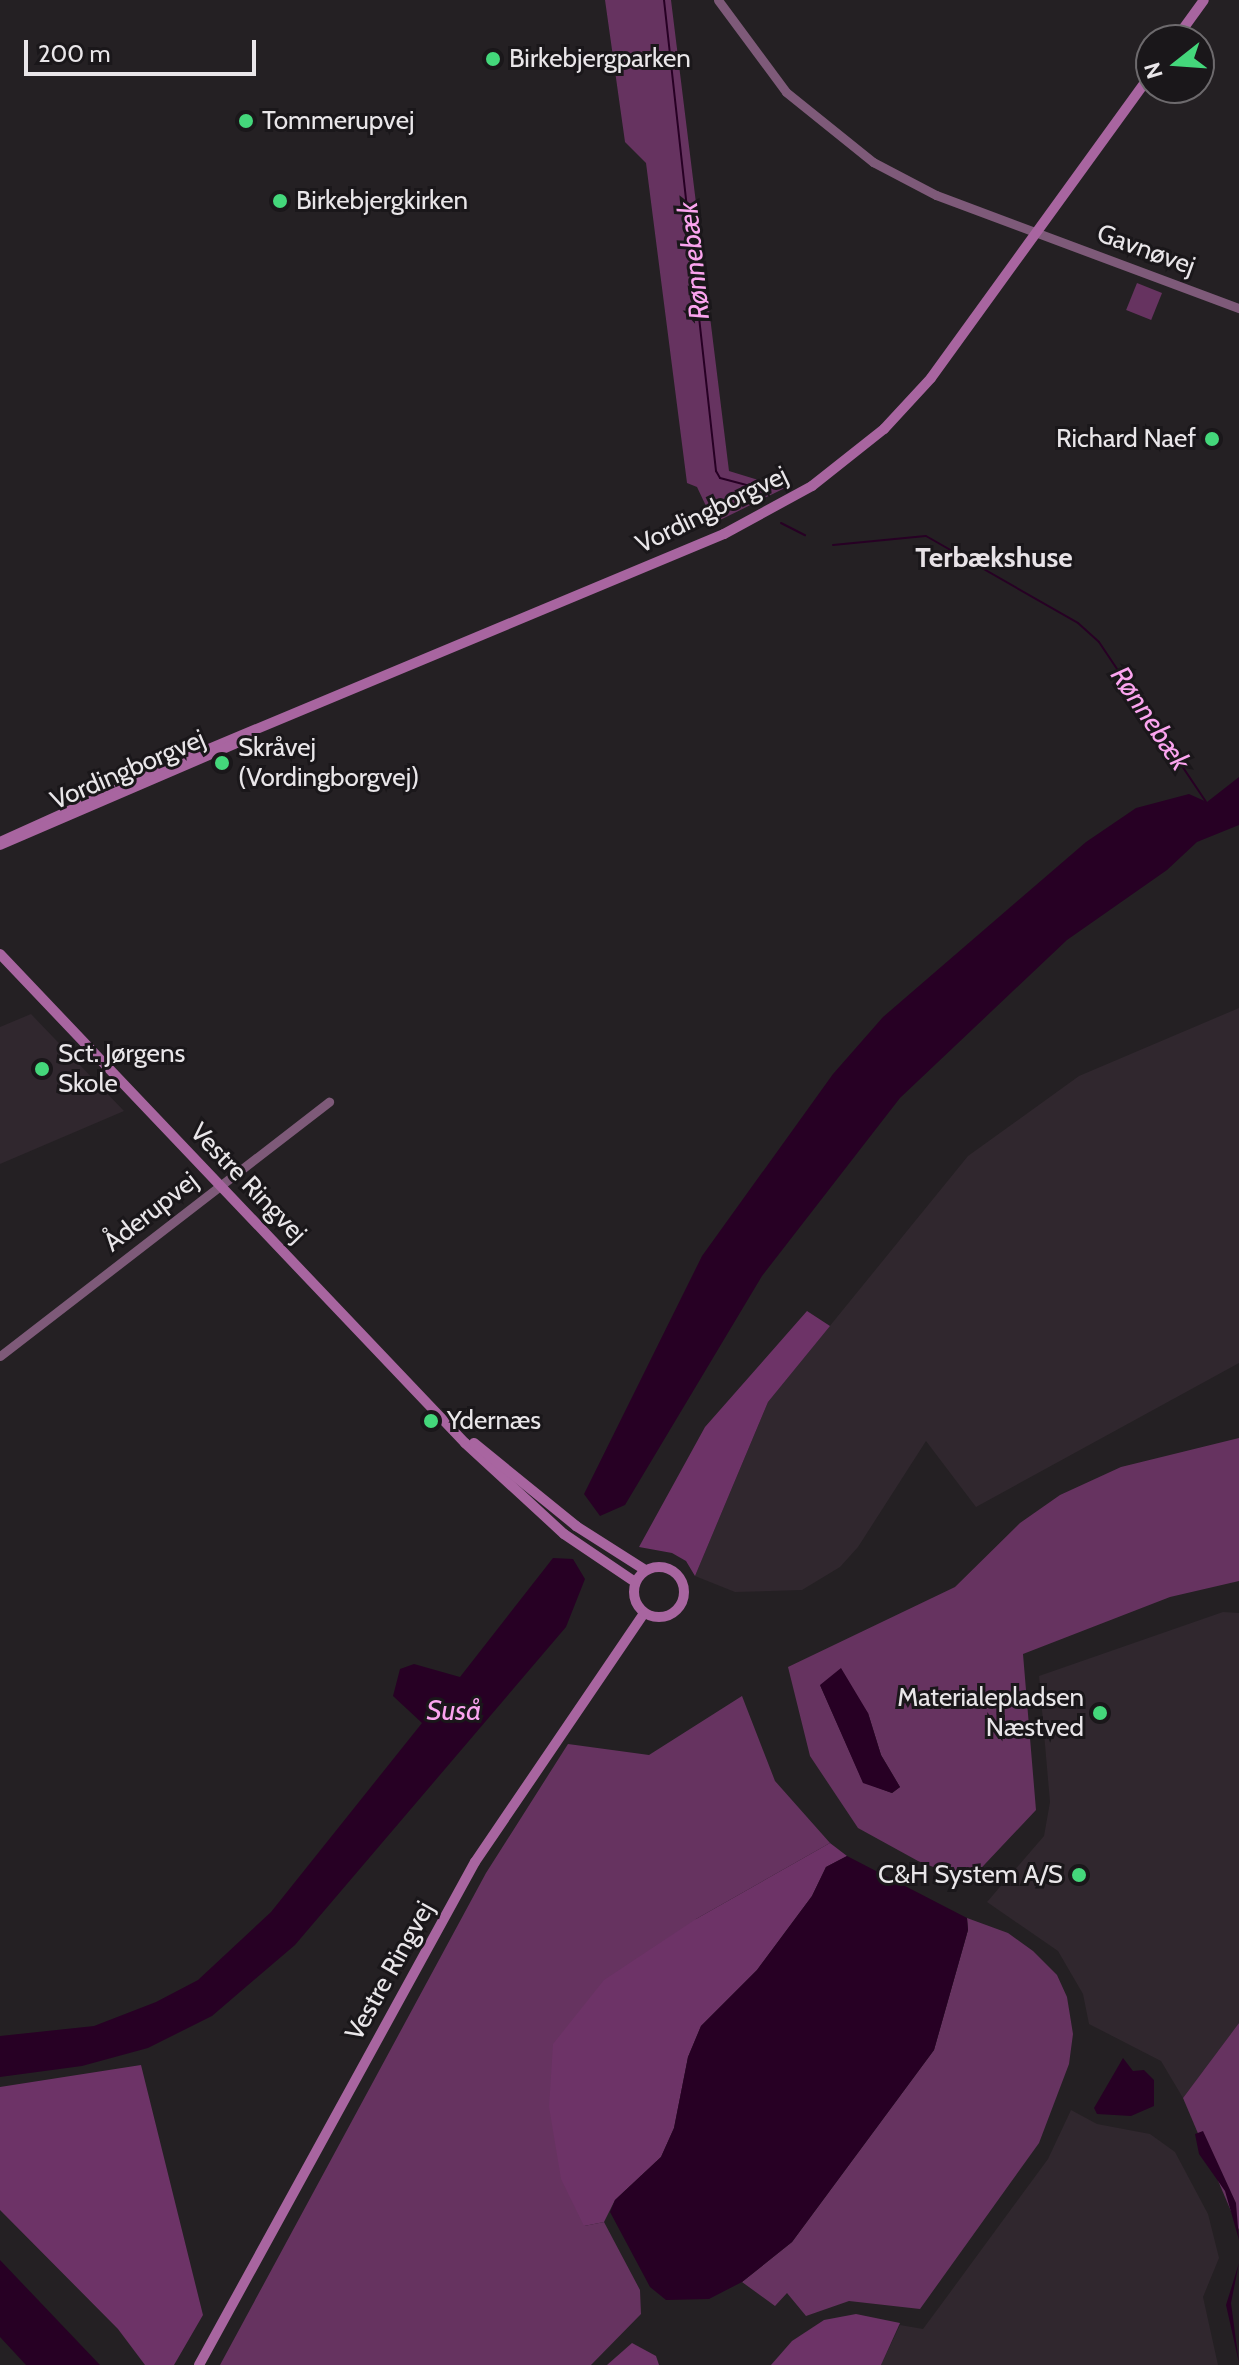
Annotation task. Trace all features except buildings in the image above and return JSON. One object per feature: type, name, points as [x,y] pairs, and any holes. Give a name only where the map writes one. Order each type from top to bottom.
[{"type":"main road","points":[[1187,24],[1204,0]]},
{"type":"main road","name":"Vordingborgvej","points":[[0,844],[230,750],[271,727],[724,534],[812,486],[909,404],[1039,234],[1135,97]]},
{"type":"main road","name":"Vestre Ringvej","points":[[0,954],[433,1408],[540,1513],[635,1582]]},
{"type":"main road","name":"Vestre Ringvej","points":[[433,1408],[576,1526],[645,1570]]},
{"type":"main road","points":[[670,1569],[684,1589],[681,1604],[671,1614],[644,1613],[633,1596],[635,1582],[645,1570],[670,1569]]},
{"type":"main road","name":"Vestre Ringvej","points":[[199,2365],[475,1862],[644,1613]]},
{"type":"street","name":"Gavnøvej","points":[[718,0],[765,68],[839,139],[909,183],[1239,308]]},
{"type":"street","name":"Åderupvej","points":[[0,1356],[329,1102]]},
{"type":"shaded area","points":[[605,0],[671,0],[729,471],[785,488],[714,523],[697,487],[687,483],[646,163],[625,142]]},
{"type":"shaded area","points":[[1137,283],[1162,293],[1151,320],[1126,310]]},
{"type":"shaded area","points":[[1239,1008],[1239,1363],[976,1507],[926,1441],[858,1547],[840,1567],[802,1590],[735,1592],[695,1576],[768,1402],[968,1156],[1079,1076]]},
{"type":"shaded area","name":"Sct. Jørgens Skole","points":[[31,1014],[124,1111],[0,1164],[0,1027]]},
{"type":"shaded area","points":[[807,1311],[830,1326],[768,1402],[695,1576],[686,1561],[672,1553],[639,1547],[705,1427]]},
{"type":"shaded area","points":[[1239,1438],[1239,1581],[1170,1597],[1023,1654],[1036,1810],[969,1881],[918,1861],[858,1828],[810,1756],[788,1667],[955,1587],[1020,1523],[1060,1495],[1121,1467]],"holes":[[[820,1685],[868,1713],[881,1755],[900,1787],[892,1793],[863,1782]]]},
{"type":"shaded area","points":[[1223,1612],[1239,1613],[1239,2023],[1183,2098],[1161,2061],[1089,2024],[1083,1994],[1058,1951],[987,1902],[1044,1836],[1050,1802],[1039,1676]]},
{"type":"shaded area","points":[[742,1696],[775,1781],[830,1843],[696,1919],[584,2226],[604,2222],[640,2290],[641,2314],[591,2365],[220,2365],[486,1873],[568,1744],[649,1755]]},
{"type":"shaded area","points":[[830,1843],[847,1856],[826,1867],[812,1896],[757,1970],[701,2026],[688,2057],[674,2128],[661,2157],[615,2200],[604,2222],[584,2226],[561,2179],[549,2107],[553,2044],[604,1980],[696,1919]]},
{"type":"shaded area","points":[[967,1918],[1008,1933],[1033,1951],[1057,1975],[1067,1997],[1073,2034],[1069,2064],[1039,2143],[920,2309],[849,2301],[806,2316],[787,2293],[775,2306],[742,2282],[792,2242],[934,2050],[968,1930]]},
{"type":"shaded area","points":[[1239,2023],[1239,2230],[1183,2098]]},
{"type":"shaded area","points":[[141,2065],[203,2315],[174,2365],[145,2365],[118,2329],[0,2210],[0,2087]]},
{"type":"shaded area","points":[[1071,2110],[1097,2124],[1150,2134],[1175,2152],[1208,2214],[1219,2258],[1203,2297],[1218,2365],[881,2365],[900,2325],[923,2329],[1048,2159]]},
{"type":"shaded area","points":[[856,2314],[900,2323],[881,2365],[771,2365],[792,2341],[824,2320]]},
{"type":"shaded area","points":[[632,2343],[656,2356],[659,2365],[607,2365]]},
{"type":"water","points":[[1239,777],[1239,825],[1197,842],[1167,870],[1067,940],[900,1098],[762,1276],[625,1505],[600,1516],[584,1494],[702,1256],[833,1074],[883,1017],[1086,842],[1136,808],[1189,794],[1207,802]]},
{"type":"water","name":"Suså","points":[[553,1558],[573,1559],[585,1579],[566,1627],[295,1945],[212,2016],[148,2048],[82,2066],[0,2077],[0,2036],[94,2026],[156,2002],[198,1980],[271,1912],[422,1723],[393,1696],[400,1669],[414,1664],[460,1677]]},
{"type":"water","points":[[841,1668],[868,1713],[881,1755],[900,1787],[892,1793],[863,1783],[820,1685]]},
{"type":"water","points":[[847,1856],[967,1918],[968,1930],[934,2050],[792,2242],[742,2282],[709,2299],[666,2300],[650,2287],[610,2212],[615,2200],[661,2157],[674,2128],[688,2057],[701,2026],[757,1970],[812,1896],[826,1867]]},
{"type":"water","points":[[1123,2058],[1133,2071],[1144,2070],[1154,2080],[1154,2106],[1131,2116],[1097,2114],[1094,2108]]},
{"type":"water","points":[[1203,2131],[1236,2203],[1239,2240],[1225,2191],[1199,2154],[1195,2134]]},
{"type":"water","points":[[0,2260],[100,2365],[26,2365],[0,2337]]},
{"type":"water","points":[[1239,2263],[1231,2303],[1239,2363],[1226,2305]]},
{"type":"waterway","name":"Rønnebæk","points":[[664,0],[716,471],[720,478],[762,489]]},
{"type":"waterway","name":"Rønnebæk","points":[[781,523],[805,535]]},
{"type":"waterway","name":"Rønnebæk","points":[[833,545],[926,536],[1078,623],[1099,642],[1206,802]]},
{"type":"place","name":"Birkebjergparken","points":[[493,59]]},
{"type":"place","name":"Tommerupvej","points":[[246,121]]},
{"type":"place","name":"Birkebjergkirken","points":[[280,201]]},
{"type":"place","name":"Richard Naef","points":[[1212,439]]},
{"type":"place","name":"Skråvej (Vordingborgvej)","points":[[222,763]]},
{"type":"place","name":"Sct. Jørgens Skole","points":[[42,1069]]},
{"type":"place","name":"Ydernæs","points":[[431,1421]]},
{"type":"place","name":"Materialepladsen Næstved","points":[[1100,1713]]},
{"type":"place","name":"C&H System A/S","points":[[1079,1875]]},
{"type":"district","name":"Terbækshuse","points":[[994,557]]}]
